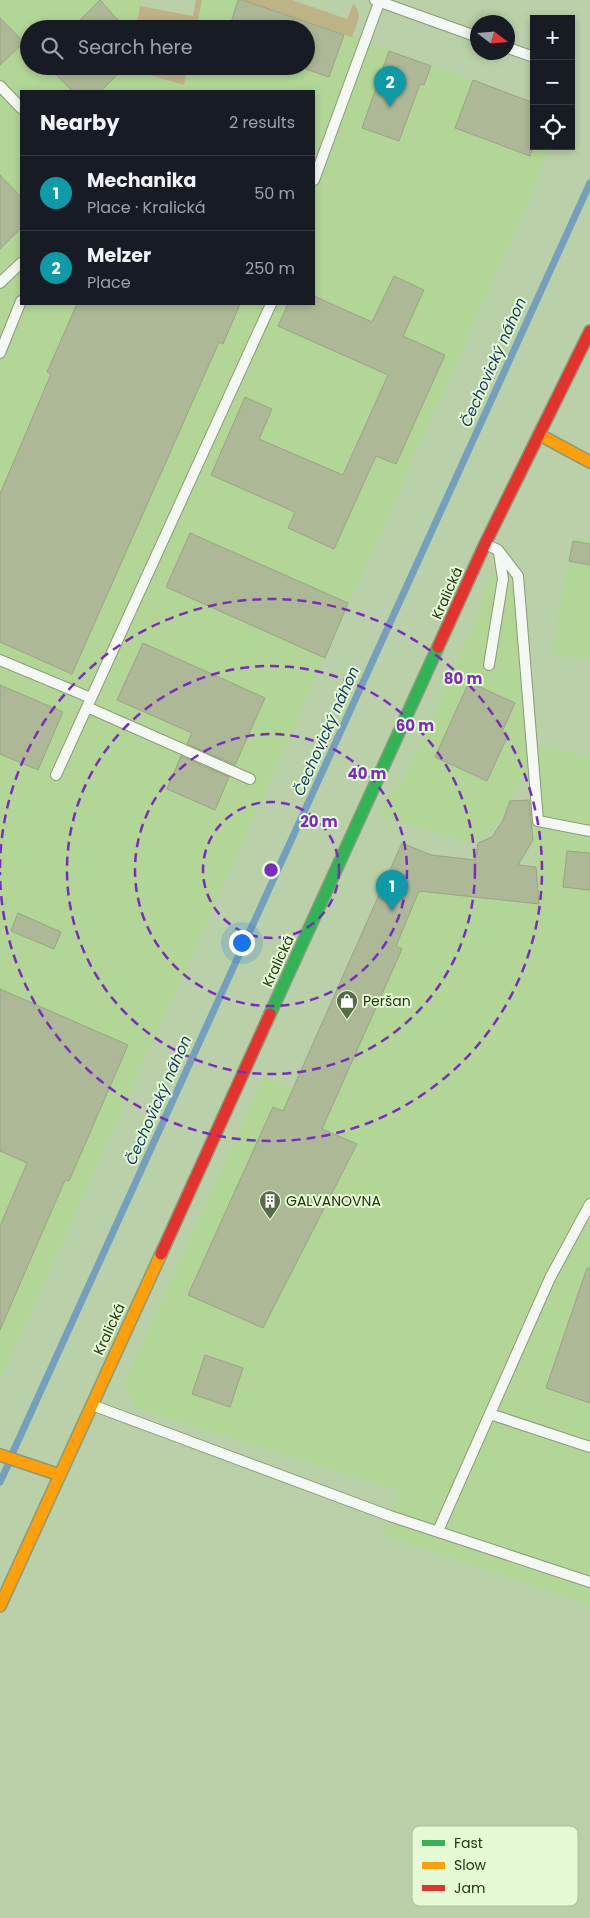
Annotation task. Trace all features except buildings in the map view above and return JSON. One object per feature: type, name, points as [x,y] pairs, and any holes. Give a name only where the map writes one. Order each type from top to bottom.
[{"type":"main road","name":"Kralická","points":[[0,1606],[485,544],[590,331]]},
{"type":"main road","points":[[540,435],[590,462]]},
{"type":"main road","points":[[0,1455],[60,1475]]},
{"type":"lane","points":[[315,177],[378,1],[470,34]]},
{"type":"lane","points":[[515,50],[530,56]]},
{"type":"lane","points":[[0,86],[20,107]]},
{"type":"lane","points":[[0,283],[20,264]]},
{"type":"lane","points":[[0,354],[20,304]]},
{"type":"lane","points":[[56,775],[271,305]]},
{"type":"lane","points":[[485,544],[498,550],[518,576],[538,821],[590,831]]},
{"type":"lane","points":[[489,665],[503,579],[498,550]]},
{"type":"lane","points":[[0,660],[250,779]]},
{"type":"lane","points":[[438,1531],[550,1278],[590,1204]]},
{"type":"lane","points":[[91,1404],[381,1513],[590,1582]]},
{"type":"lane","points":[[490,1414],[590,1447]]},
{"type":"shaded area","points":[[0,0],[141,0],[138,20],[20,20],[20,75],[150,75],[184,85],[186,75],[315,75],[315,24],[530,102],[530,150],[549,150],[537,182],[217,900],[0,1380]]},
{"type":"shaded area","points":[[196,0],[202,0],[198,20],[138,20],[140,6],[193,16]]},
{"type":"shaded area","points":[[202,0],[244,0],[303,20],[198,20]]},
{"type":"shaded area","points":[[244,0],[292,0],[347,19],[353,4],[359,15],[352,37],[315,24],[315,20],[302,20]]},
{"type":"shaded area","points":[[150,75],[186,75],[184,85]]},
{"type":"shaded area","points":[[573,537],[590,540],[590,660],[551,654]]},
{"type":"shaded area","points":[[492,574],[512,583],[526,743],[590,757],[590,1605],[381,1534],[400,1491],[133,1407],[125,1380],[264,1077],[332,1107],[402,949],[396,945],[435,856],[535,867],[528,770],[494,828],[473,843],[379,816],[393,789],[399,790],[474,624]]},
{"type":"waterway","name":"Čechovický náhon","points":[[13,1452],[590,183]]},
{"type":"waterway","name":"Čechovický náhon","points":[[0,1482],[8,1465]]},
{"type":"traffic: fast","points":[[270,1014],[438,647]]},
{"type":"traffic: slow","points":[[540,435],[590,462]]},
{"type":"traffic: slow","points":[[0,1606],[161,1254]]},
{"type":"traffic: slow","points":[[0,1455],[60,1475]]},
{"type":"traffic: jam","points":[[438,647],[485,544],[590,331]]},
{"type":"traffic: jam","points":[[161,1254],[270,1014]]},
{"type":"place","name":"Melzer","points":[[390,107]]},
{"type":"place","name":"Mechanika","points":[[392,911]]},
{"type":"place","name":"Peršan","points":[[347,1020]]},
{"type":"place","name":"GALVANOVNA","points":[[270,1220]]}]
